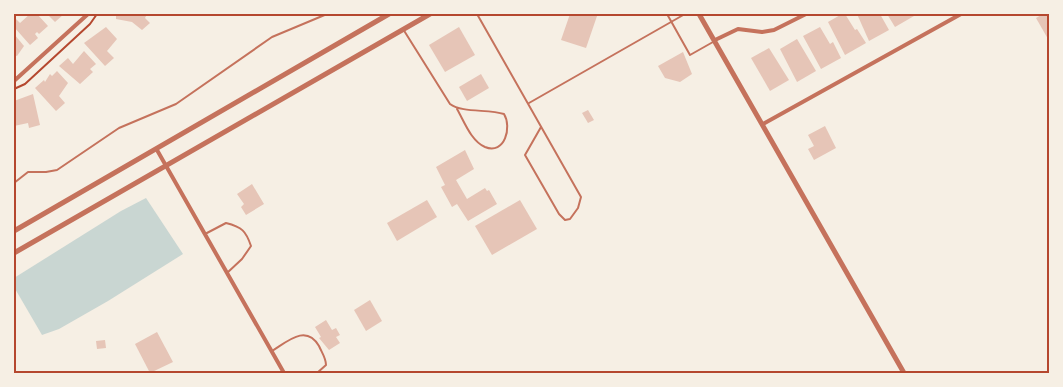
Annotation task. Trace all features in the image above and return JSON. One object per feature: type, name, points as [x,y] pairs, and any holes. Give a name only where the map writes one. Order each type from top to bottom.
[{"type":"street","points":[[14,81],[88,14]]},
{"type":"street","points":[[14,231],[157,150],[389,14]]},
{"type":"street","points":[[14,253],[430,14]]},
{"type":"street","points":[[699,14],[904,373]]},
{"type":"street","points":[[714,40],[738,29],[762,32],[774,30],[806,14]]},
{"type":"street","points":[[763,124],[961,14]]},
{"type":"street","points":[[157,150],[284,373]]},
{"type":"lane","points":[[14,183],[28,172],[57,170],[119,128],[176,104],[272,37],[327,14]]},
{"type":"lane","points":[[477,14],[581,196],[578,208],[570,219],[565,220],[559,214],[525,155],[541,127]]},
{"type":"lane","points":[[667,14],[670,23],[690,55],[714,40]]},
{"type":"lane","points":[[528,104],[685,14]]},
{"type":"lane","points":[[403,30],[430,74],[450,104],[457,109],[477,142],[485,147],[494,148],[503,142],[508,133],[509,122],[504,114],[488,110],[457,109]]},
{"type":"lane","points":[[205,234],[226,223],[238,226],[247,232],[251,246],[242,259],[227,273]]},
{"type":"lane","points":[[272,351],[301,335],[308,335],[314,338],[326,359],[326,365],[317,373]]},
{"type":"path","points":[[14,89],[25,84],[90,24],[97,14]]},
{"type":"shaded area","points":[[146,198],[183,254],[108,301],[59,329],[42,335],[14,287],[14,278],[121,211]]},
{"type":"building","points":[[30,14],[37,14],[48,26],[39,34],[37,32],[35,34],[38,38],[30,45],[14,27],[14,21],[16,19],[20,23]]},
{"type":"building","points":[[47,14],[64,14],[55,22]]},
{"type":"building","points":[[113,14],[145,14],[145,18],[150,23],[142,30],[132,22],[116,19],[116,15]]},
{"type":"building","points":[[570,14],[597,16],[586,48],[561,40]]},
{"type":"building","points":[[845,14],[866,43],[845,55],[828,22]]},
{"type":"building","points":[[857,14],[880,14],[889,30],[869,41]]},
{"type":"building","points":[[887,14],[912,14],[914,16],[895,27]]},
{"type":"building","points":[[1043,14],[1049,14],[1048,39],[1036,18]]},
{"type":"building","points":[[106,27],[117,39],[107,51],[114,58],[105,66],[84,43]]},
{"type":"building","points":[[459,27],[475,55],[445,72],[429,45]]},
{"type":"building","points":[[820,27],[830,44],[833,42],[841,58],[821,69],[803,36]]},
{"type":"building","points":[[14,34],[24,46],[17,56],[14,55]]},
{"type":"building","points":[[797,39],[816,71],[797,82],[780,49]]},
{"type":"building","points":[[769,48],[789,80],[770,91],[751,58]]},
{"type":"building","points":[[84,51],[96,64],[90,69],[93,72],[80,84],[59,66],[68,58],[73,64]]},
{"type":"building","points":[[683,52],[692,74],[680,82],[665,78],[658,66]]},
{"type":"building","points":[[57,71],[68,83],[59,96],[65,103],[56,111],[35,88],[44,80],[45,82],[50,74],[52,76]]},
{"type":"building","points":[[481,74],[489,88],[467,101],[459,87]]},
{"type":"building","points":[[33,94],[40,125],[29,128],[28,123],[14,126],[14,101]]},
{"type":"building","points":[[588,110],[594,120],[588,123],[582,113]]},
{"type":"building","points":[[825,126],[836,148],[814,160],[808,149],[814,146],[808,135]]},
{"type":"building","points":[[465,150],[474,169],[456,180],[467,199],[485,188],[487,191],[489,190],[497,204],[468,221],[457,204],[452,207],[441,187],[445,185],[436,167]]},
{"type":"building","points":[[252,184],[264,204],[246,215],[241,207],[244,204],[237,194]]},
{"type":"building","points":[[427,200],[437,217],[397,241],[387,223]]},
{"type":"building","points":[[520,200],[537,229],[492,255],[475,226]]},
{"type":"building","points":[[370,300],[382,321],[366,331],[354,310]]},
{"type":"building","points":[[326,320],[332,330],[336,328],[340,335],[336,337],[340,343],[329,350],[319,338],[321,337],[315,327]]},
{"type":"building","points":[[157,332],[173,362],[150,373],[135,344]]},
{"type":"building","points":[[105,340],[106,348],[97,349],[96,341]]}]
